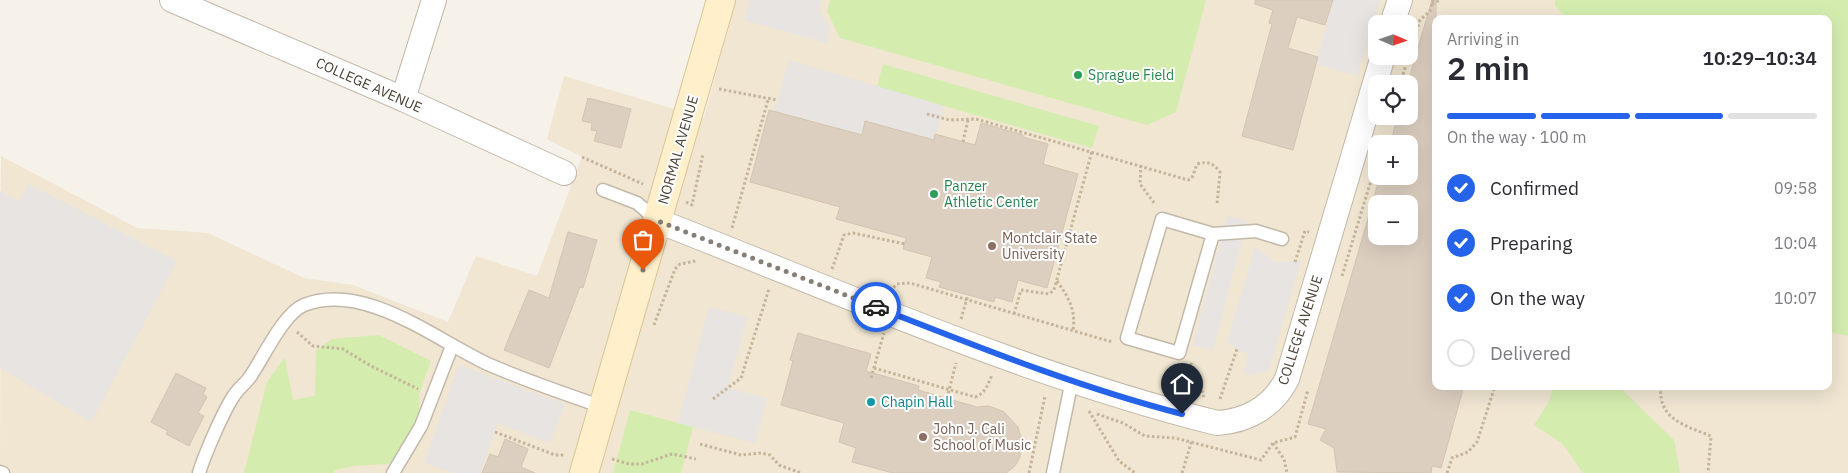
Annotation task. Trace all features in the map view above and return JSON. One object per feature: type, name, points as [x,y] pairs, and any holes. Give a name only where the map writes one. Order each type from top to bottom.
[{"type":"street","points":[[403,99],[434,0]]},
{"type":"street","name":"NORMAL AVENUE","points":[[584,473],[721,0]]},
{"type":"street","points":[[1395,15],[1400,0]]},
{"type":"street","name":"COLLEGE AVENUE","points":[[179,1],[403,99],[564,173]]},
{"type":"street","name":"COLLEGE AVENUE","points":[[658,221],[999,355],[1072,380],[1147,405],[1217,423],[1244,418],[1272,400],[1287,379],[1380,65]]},
{"type":"lane","name":"COLLEGE AVENUE","points":[[603,190],[637,203],[658,221]]},
{"type":"lane","points":[[1213,234],[1179,353],[1127,338],[1162,219],[1213,234],[1256,231],[1282,239]]},
{"type":"lane","points":[[199,473],[233,396],[249,379],[292,313],[304,305],[328,301],[350,301],[367,305],[404,319],[452,346],[543,387],[604,406]]},
{"type":"lane","points":[[393,473],[416,437],[452,346]]},
{"type":"lane","points":[[1053,473],[1072,380]]},
{"type":"path","points":[[1403,75],[1420,20],[1430,11],[1433,2],[1440,0]]},
{"type":"path","points":[[718,89],[768,100],[777,100]]},
{"type":"path","points":[[731,231],[768,100]]},
{"type":"path","points":[[926,114],[949,120],[976,119],[1188,180],[1192,178],[1197,164],[1205,162],[1214,164],[1220,172],[1217,205]]},
{"type":"path","points":[[963,142],[968,120]]},
{"type":"path","points":[[1014,314],[1021,290],[1050,294],[1054,290],[1092,151]]},
{"type":"path","points":[[1141,165],[1140,184],[1158,209]]},
{"type":"path","points":[[832,269],[844,235],[853,234],[905,244]]},
{"type":"path","points":[[652,331],[675,269],[680,264],[688,261],[705,264]]},
{"type":"path","points":[[1056,281],[1071,301],[1075,319],[1073,331]]},
{"type":"path","points":[[871,378],[888,321],[887,298],[891,289],[903,282],[1114,343]]},
{"type":"path","points":[[713,399],[741,378],[768,289]]},
{"type":"path","points":[[963,312],[968,295]]},
{"type":"path","points":[[286,322],[313,346],[343,349],[371,366],[411,384],[428,404]]},
{"type":"path","points":[[1185,363],[1193,365],[1205,398]]},
{"type":"path","points":[[874,368],[974,397],[981,395],[992,376]]},
{"type":"path","points":[[947,398],[953,375]]},
{"type":"path","points":[[1447,473],[1452,458],[1468,452],[1477,442],[1494,390]]},
{"type":"path","points":[[1661,390],[1663,405],[1670,417],[1680,424],[1711,436],[1708,473],[1712,473]]},
{"type":"path","points":[[1029,473],[1044,396]]},
{"type":"path","points":[[1089,411],[1119,461],[1133,473]]},
{"type":"path","points":[[495,432],[554,455]]},
{"type":"path","points":[[1273,443],[1284,459],[1287,473]]},
{"type":"path","points":[[700,444],[741,454],[761,453],[770,455],[779,465],[801,473]]},
{"type":"path","points":[[609,458],[629,464],[642,464],[672,454],[696,460]]},
{"type":"shaded area","name":"Montclair State University","points":[[736,0],[1848,0],[1848,473],[0,473],[1,156],[137,228],[208,233],[304,278],[353,285],[448,322],[476,256],[537,276],[582,157],[547,139],[564,76],[704,118]]},
{"type":"shaded area","points":[[750,0],[821,0],[820,11],[830,28],[827,43],[744,20]]},
{"type":"shaded area","points":[[1333,0],[1380,0],[1375,15],[1368,15],[1368,40],[1357,76],[1316,64]]},
{"type":"shaded area","points":[[789,60],[944,106],[933,144],[865,122],[862,135],[774,111]]},
{"type":"shaded area","points":[[29,184],[177,261],[91,422],[0,368],[0,191],[19,201]]},
{"type":"shaded area","points":[[1227,216],[1247,221],[1213,350],[1193,345]]},
{"type":"shaded area","points":[[1255,247],[1275,262],[1301,261],[1269,370],[1252,375],[1243,373],[1248,355],[1227,343]]},
{"type":"shaded area","points":[[709,307],[747,317],[728,388],[767,398],[755,443],[678,423]]},
{"type":"shaded area","points":[[459,365],[565,404],[550,443],[498,423],[480,473],[454,473],[424,463]]},
{"type":"green space","name":"Sprague Field","points":[[830,0],[1206,0],[1176,112],[1147,125],[840,38],[827,11]]},
{"type":"green space","points":[[1555,0],[1848,0],[1848,336],[1832,333],[1832,15],[1563,15],[1555,5]]},
{"type":"green space","points":[[883,64],[1099,126],[1092,148],[877,87]]},
{"type":"green space","points":[[379,335],[431,361],[419,395],[420,415],[400,463],[355,466],[334,470],[334,473],[244,473],[267,382],[285,357],[293,400],[315,396],[316,351],[332,339]]},
{"type":"green space","points":[[1552,390],[1622,390],[1674,440],[1680,473],[1583,473],[1562,443],[1534,425],[1549,402]]},
{"type":"green space","points":[[630,410],[693,427],[681,473],[613,473]]},
{"type":"building","points":[[1255,0],[1333,0],[1325,25],[1297,17],[1288,48],[1318,57],[1293,150],[1242,136],[1272,24],[1269,23],[1273,10],[1255,4]]},
{"type":"building","points":[[1432,0],[1436,1],[1436,15],[1432,15],[1432,390],[1463,390],[1441,468],[1432,466],[1431,473],[1337,472],[1334,448],[1320,440],[1326,429],[1308,424],[1368,219],[1368,245],[1418,245],[1418,195],[1375,195],[1377,185],[1418,185],[1418,135],[1393,135],[1395,125],[1418,125],[1418,75],[1410,75],[1413,65],[1418,65],[1418,48]]},
{"type":"building","points":[[588,98],[631,109],[621,148],[594,141],[597,131],[591,130],[592,123],[582,121]]},
{"type":"building","name":"Panzer Athletic Center","points":[[769,110],[862,135],[865,121],[934,140],[935,134],[975,145],[981,123],[1048,144],[1043,164],[1078,174],[1047,288],[1018,280],[1012,302],[995,297],[994,302],[939,287],[941,282],[926,278],[932,257],[903,249],[906,238],[836,219],[840,207],[750,182]]},
{"type":"building","points":[[568,232],[597,240],[583,288],[580,287],[549,368],[504,350],[529,290],[549,298]]},
{"type":"building","name":"Chapin Hall","points":[[798,333],[871,354],[866,371],[919,386],[918,390],[977,407],[989,406],[1004,412],[1018,427],[1021,438],[1020,457],[1015,466],[1006,473],[893,473],[852,462],[856,448],[839,442],[844,423],[781,405],[793,361],[790,360]]},
{"type":"building","points":[[176,373],[206,388],[203,394],[207,397],[198,413],[204,416],[189,446],[166,434],[168,431],[151,422]]},
{"type":"building","points":[[505,439],[528,449],[521,467],[535,473],[482,473],[490,454],[498,457]]},
{"type":"way so far","points":[[643,270],[658,221],[876,307]]},
{"type":"place","name":"Sprague Field","points":[[1078,75]]},
{"type":"place","name":"Panzer Athletic Center","points":[[934,194]]},
{"type":"place","name":"Montclair State University","points":[[992,246]]},
{"type":"place","name":"Chapin Hall","points":[[871,402]]},
{"type":"place","name":"John J. Cali School of Music","points":[[923,437]]},
{"type":"route","points":[[876,307],[999,355],[1147,405],[1182,414]]}]
